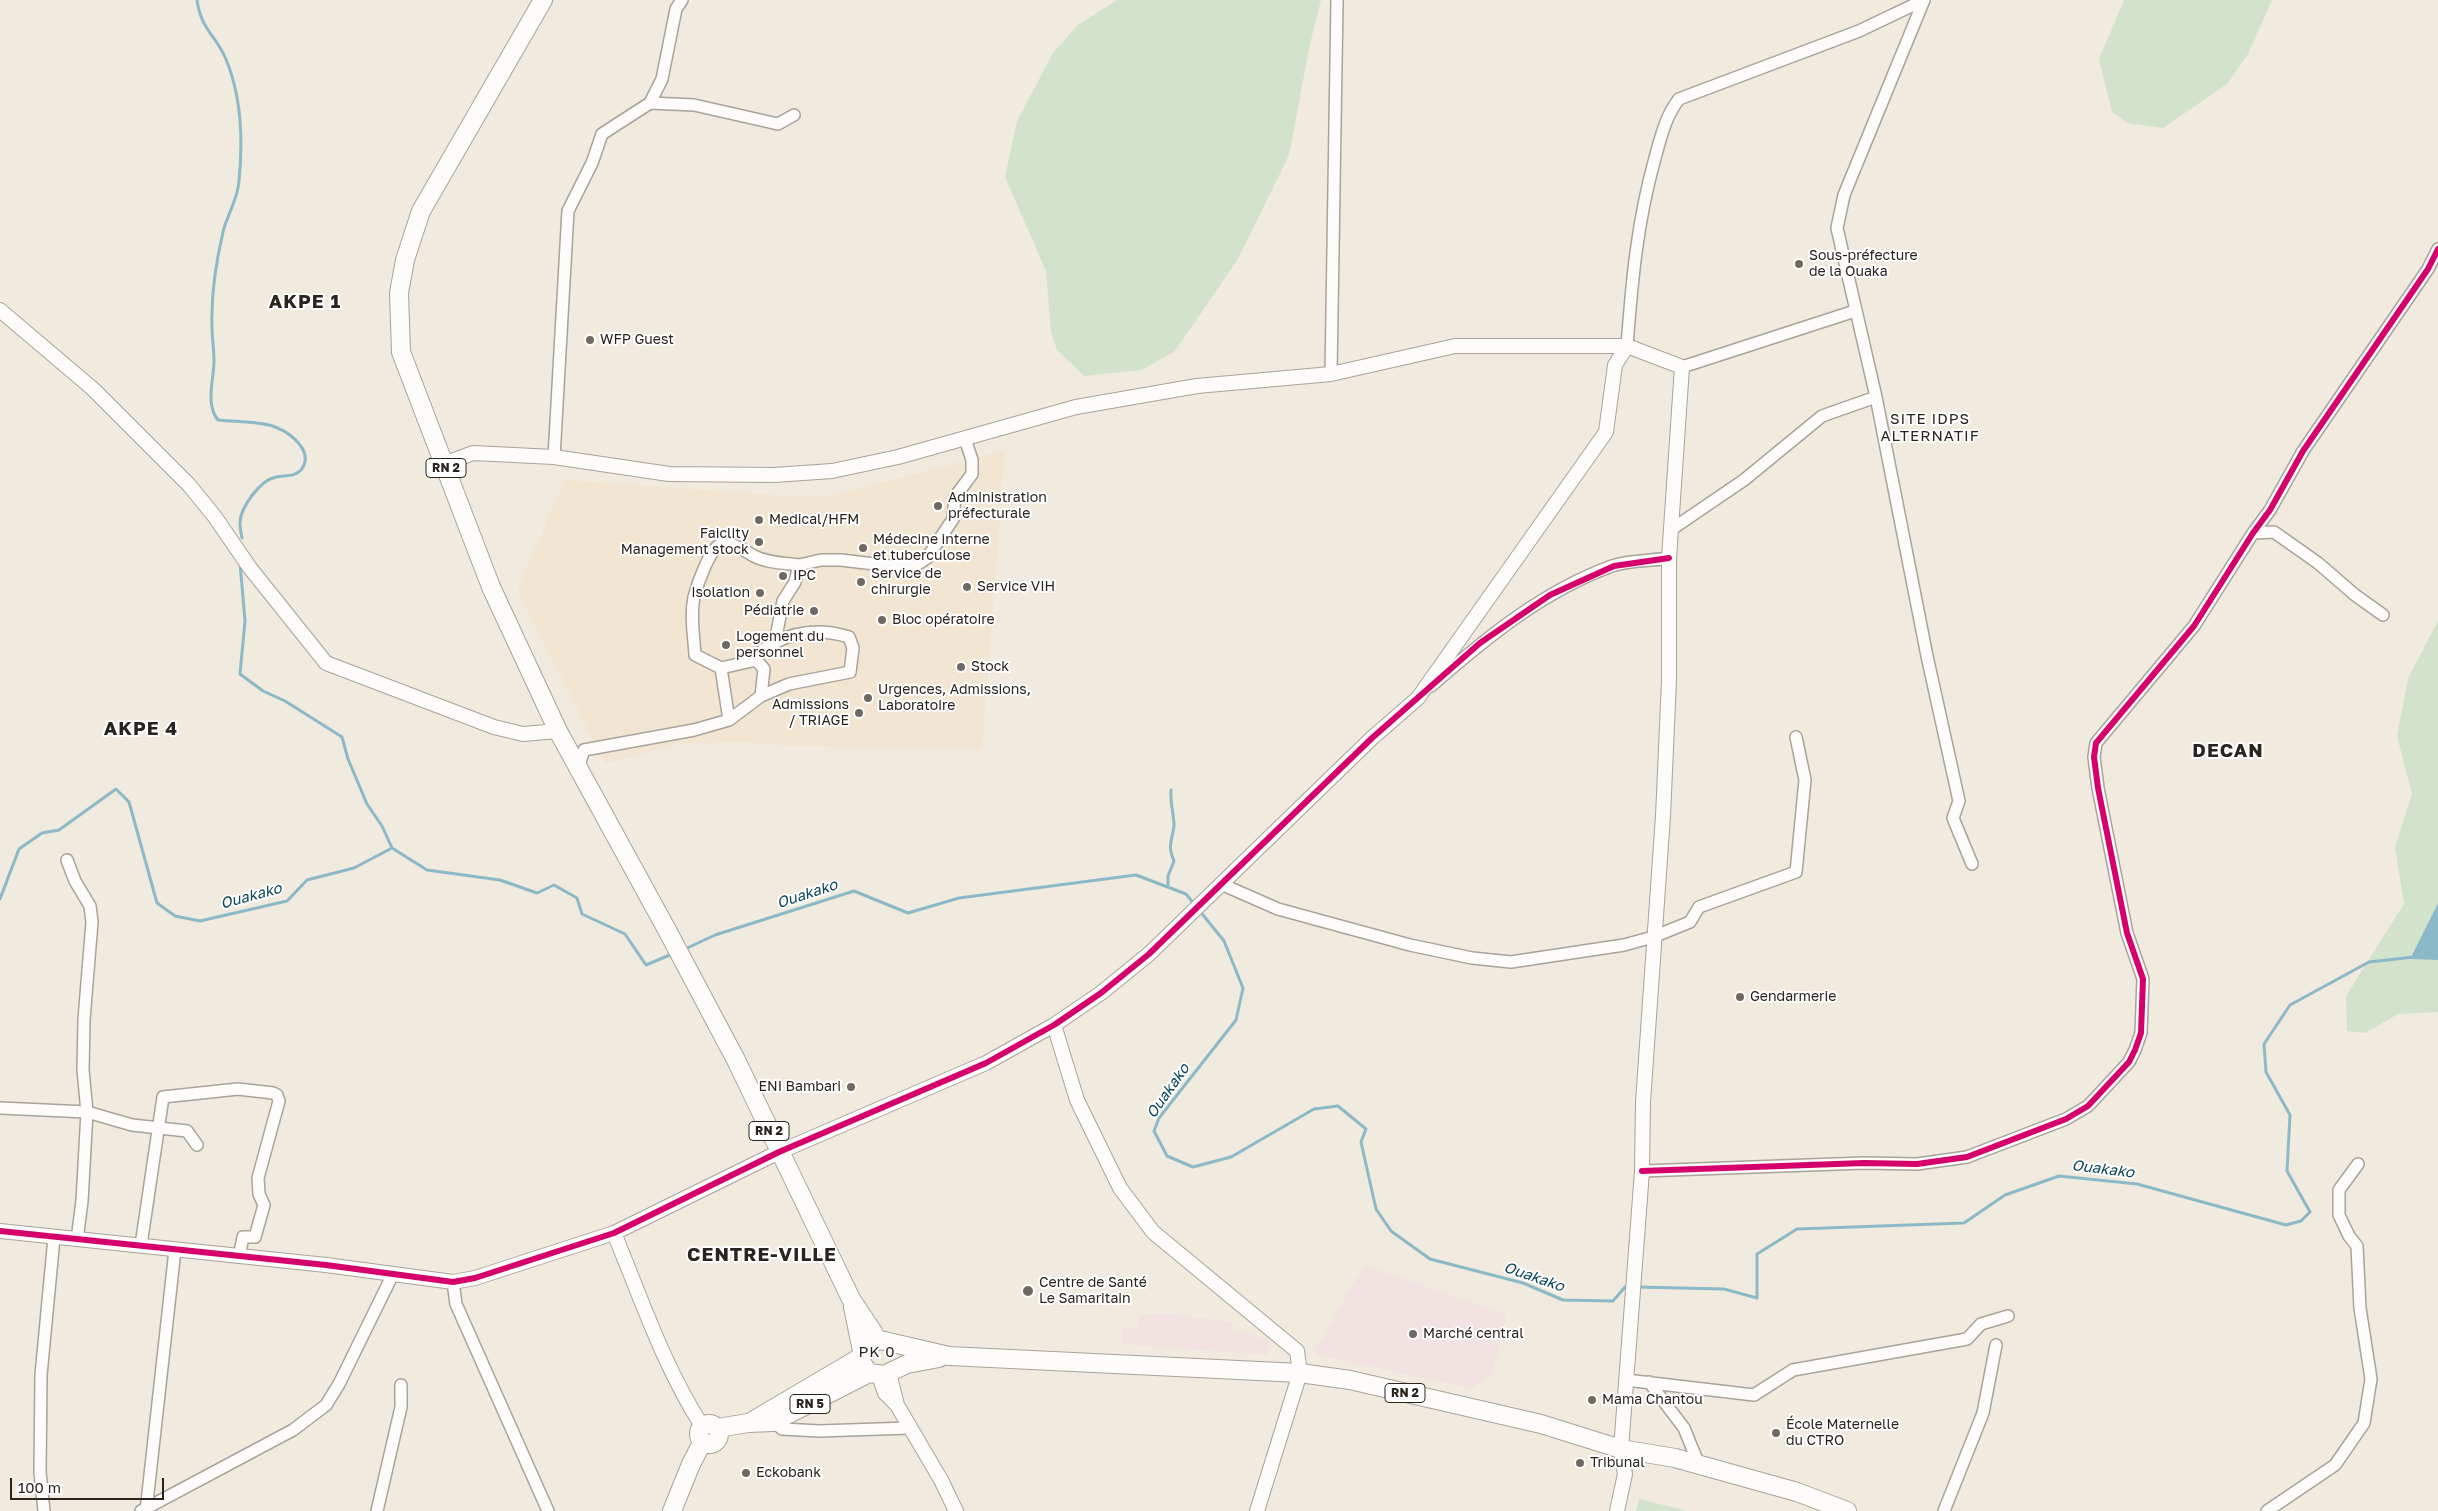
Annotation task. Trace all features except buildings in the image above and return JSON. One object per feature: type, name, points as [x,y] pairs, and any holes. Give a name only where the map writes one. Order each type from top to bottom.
[{"type":"main road","name":"RN 2","points":[[543,0],[421,211],[405,260],[399,293],[401,352],[491,587],[558,731],[668,930],[736,1060],[851,1299],[873,1332],[882,1342],[949,1356],[1300,1372],[1350,1380],[1540,1424],[1621,1449],[1699,1465],[1797,1492],[1847,1511]]},
{"type":"main road","name":"RN 2","points":[[851,1299],[861,1354]]},
{"type":"main road","points":[[882,1342],[892,1347],[896,1358],[882,1373],[862,1366],[861,1354],[868,1344],[882,1342]]},
{"type":"main road","name":"RN 5","points":[[800,1401],[861,1354]]},
{"type":"main road","name":"RN 2","points":[[882,1373],[919,1360],[949,1356]]},
{"type":"main road","name":"RN 5","points":[[708,1432],[770,1416],[800,1401],[882,1373]]},
{"type":"main road","points":[[672,1511],[691,1464],[708,1432]]},
{"type":"street","points":[[554,457],[568,211],[592,163],[602,134],[650,103],[662,79],[676,9],[682,0]]},
{"type":"street","points":[[1331,374],[1337,0]]},
{"type":"street","points":[[1418,698],[1606,432],[1616,365],[1627,346],[1634,256],[1642,204],[1668,113],[1679,99],[1860,31],[1924,0],[1839,212],[1837,228],[1876,397],[1927,656],[1959,801],[1953,818],[1972,864]]},
{"type":"street","points":[[650,103],[694,105],[778,124],[794,115]]},
{"type":"street","points":[[1642,1171],[1864,1162],[1917,1164],[1967,1157],[2066,1118],[2088,1106],[2129,1062],[2141,1033],[2143,979],[2127,933],[2098,788],[2094,757],[2096,743],[2194,626],[2253,533],[2270,510],[2308,443],[2428,269],[2438,249]]},
{"type":"street","points":[[0,310],[93,389],[189,485],[250,568],[326,663],[494,727],[523,734],[558,731]]},
{"type":"street","points":[[444,464],[473,453],[554,457],[669,474],[774,475],[832,471],[898,457],[1076,407],[1197,386],[1331,374],[1455,346],[1627,346],[1682,367],[1855,310]]},
{"type":"street","points":[[1617,1511],[1625,1474],[1621,1449],[1642,1171],[1643,1102],[1653,937],[1663,816],[1669,680],[1669,558],[1682,367]]},
{"type":"street","points":[[1672,529],[1744,480],[1822,416],[1876,397]]},
{"type":"street","points":[[756,660],[721,668],[695,655],[694,598],[709,556],[715,547],[721,544],[733,545],[763,561],[799,565],[821,560],[841,560],[915,566],[927,558],[953,518],[955,497],[972,474],[972,460],[965,439]]},
{"type":"street","points":[[2253,533],[2274,532],[2383,615]]},
{"type":"street","points":[[0,1231],[54,1238],[141,1245],[453,1282],[475,1278],[614,1233],[779,1152],[986,1063],[1054,1025],[1100,994],[1149,954],[1184,918],[1372,738],[1480,643],[1550,595],[1614,566],[1669,558]]},
{"type":"street","points":[[775,642],[783,601],[795,582],[799,565]]},
{"type":"street","points":[[578,768],[584,750],[694,730],[729,720],[743,712],[761,696],[789,684],[850,672],[854,648],[849,637],[841,634],[807,631],[789,635],[775,642],[759,652],[756,660]]},
{"type":"street","points":[[756,660],[764,669],[761,696]]},
{"type":"street","points":[[721,668],[729,720]]},
{"type":"street","points":[[1221,884],[1278,909],[1410,945],[1472,958],[1511,962],[1624,945],[1653,937],[1690,922],[1699,907],[1796,872],[1805,780],[1796,737]]},
{"type":"street","points":[[68,860],[75,882],[90,906],[92,922],[84,1019],[83,1070],[87,1112],[82,1201],[77,1240]]},
{"type":"street","points":[[1054,1025],[1078,1100],[1120,1188],[1154,1232],[1297,1352],[1300,1372],[1258,1511]]},
{"type":"street","points":[[141,1245],[163,1097],[238,1089],[277,1095],[279,1100],[258,1178],[259,1194],[264,1205],[262,1220],[255,1237],[243,1237],[239,1257]]},
{"type":"street","points":[[0,1108],[87,1112],[132,1125],[187,1131],[197,1144]]},
{"type":"street","points":[[2267,1511],[2335,1465],[2364,1423],[2371,1379],[2360,1308],[2357,1246],[2348,1236],[2339,1214],[2340,1190],[2358,1164]]},
{"type":"street","points":[[614,1233],[688,1405],[708,1432]]},
{"type":"street","points":[[44,1511],[40,1472],[41,1375],[54,1238]]},
{"type":"street","points":[[144,1510],[175,1250]]},
{"type":"street","points":[[144,1510],[293,1430],[326,1405],[339,1384],[393,1274]]},
{"type":"street","points":[[453,1282],[456,1304],[548,1511]]},
{"type":"street","points":[[1626,1380],[1754,1395],[1793,1370],[1967,1339],[1981,1324],[2008,1316]]},
{"type":"street","points":[[1944,1511],[1984,1413],[1996,1345]]},
{"type":"street","points":[[882,1373],[885,1393],[896,1406],[941,1480],[956,1511]]},
{"type":"street","points":[[1649,1382],[1684,1428],[1699,1465]]},
{"type":"street","points":[[377,1511],[401,1407],[401,1385]]},
{"type":"street","points":[[770,1416],[782,1429],[819,1431],[909,1428]]},
{"type":"shaded area","points":[[1005,450],[982,749],[791,746],[742,742],[678,744],[605,764],[517,589],[565,480],[803,497],[836,495]]},
{"type":"shaded area","name":"Marché central","points":[[1364,1265],[1507,1315],[1492,1375],[1471,1388],[1314,1354]]},
{"type":"shaded area","points":[[1166,1314],[1232,1322],[1231,1329],[1269,1340],[1267,1355],[1122,1344],[1123,1327],[1138,1328],[1140,1315]]},
{"type":"green space","points":[[1117,0],[1321,0],[1310,44],[1289,155],[1238,259],[1175,351],[1142,370],[1084,376],[1057,350],[1051,332],[1046,271],[1005,177],[1017,121],[1053,53],[1078,25]]},
{"type":"green space","points":[[2124,0],[2272,0],[2248,54],[2227,84],[2163,128],[2127,123],[2112,112],[2099,59]]},
{"type":"green space","points":[[2438,620],[2438,903],[2410,958],[2438,960],[2438,1012],[2398,1014],[2365,1033],[2347,1031],[2346,996],[2404,904],[2395,847],[2412,794],[2397,736],[2408,679]]},
{"type":"green space","points":[[1639,1499],[1687,1511],[1636,1511]]},
{"type":"water","points":[[2438,903],[2438,960],[2410,959]]},
{"type":"waterway","points":[[197,0],[205,25],[221,49],[231,72],[238,103],[241,134],[238,188],[223,232],[213,291],[212,327],[214,361],[211,392],[212,407],[218,420],[269,425],[281,430],[294,438],[303,450],[305,457],[305,463],[299,472],[293,475],[270,479],[252,496],[241,517],[242,538]]},
{"type":"waterway","points":[[240,563],[245,621],[240,674],[263,691],[285,701],[342,737],[348,759],[367,804],[382,826],[392,848]]},
{"type":"waterway","name":"Ouakako","points":[[0,899],[19,849],[42,833],[59,830],[116,789],[129,802],[157,903],[175,916],[200,921],[287,901],[307,880],[354,868],[392,848],[427,870],[500,880],[537,893],[554,885],[577,898],[582,914],[625,934],[646,965],[672,954]]},
{"type":"waterway","points":[[1168,886],[1168,876],[1174,861],[1170,847],[1174,826],[1171,790]]},
{"type":"waterway","name":"Ouakako","points":[[683,950],[715,935],[854,891],[908,913],[959,898],[1136,875],[1186,894],[1195,905]]},
{"type":"waterway","name":"Ouakako","points":[[1199,910],[1224,941],[1243,988],[1236,1020],[1159,1118],[1154,1131],[1167,1156],[1193,1167],[1231,1157],[1314,1109],[1338,1106],[1366,1129],[1361,1142],[1376,1209],[1391,1231],[1430,1259],[1523,1283],[1563,1300],[1613,1301],[1625,1287],[1630,1287]]},
{"type":"waterway","name":"Ouakako","points":[[1636,1287],[1724,1289],[1757,1298],[1757,1254],[1797,1229],[1964,1223],[2005,1195],[2059,1176],[2137,1184],[2286,1225],[2301,1221],[2310,1212],[2287,1171],[2290,1115],[2266,1072],[2264,1044],[2290,1005],[2369,962],[2414,957]]},
{"type":"cycle path","points":[[1642,1171],[1864,1163],[1917,1164],[1967,1157],[2066,1119],[2088,1106],[2129,1062],[2141,1033],[2143,979],[2127,933],[2098,788],[2094,757],[2096,743],[2194,626],[2253,533],[2270,510],[2303,451],[2428,269],[2438,249]]},
{"type":"cycle path","points":[[0,1231],[326,1265],[453,1282],[475,1278],[614,1233],[779,1152],[986,1063],[1054,1025],[1101,993],[1149,954],[1372,738],[1480,643],[1550,595],[1614,566],[1669,558]]},
{"type":"place","name":"Sous-préfecture de la Ouaka","points":[[1799,264]]},
{"type":"place","name":"WFP Guest","points":[[590,340]]},
{"type":"place","name":"Administration préfecturale","points":[[938,506]]},
{"type":"place","name":"Medical/HFM","points":[[759,520]]},
{"type":"place","name":"Faiclity Management stock","points":[[759,542]]},
{"type":"place","name":"Médecine interne et tuberculose","points":[[863,548]]},
{"type":"place","name":"IPC","points":[[783,576]]},
{"type":"place","name":"Service de chirurgie","points":[[861,582]]},
{"type":"place","name":"Service VIH","points":[[967,587]]},
{"type":"place","name":"Isolation","points":[[760,593]]},
{"type":"place","name":"Pédiatrie","points":[[814,611]]},
{"type":"place","name":"Bloc opératoire","points":[[882,620]]},
{"type":"place","name":"Logement du personnel","points":[[726,645]]},
{"type":"place","name":"Stock","points":[[961,667]]},
{"type":"place","name":"Urgences, Admissions, Laboratoire","points":[[868,698]]},
{"type":"place","name":"Admissions / TRIAGE","points":[[859,713]]},
{"type":"place","name":"Gendarmerie","points":[[1740,997]]},
{"type":"place","name":"ENI Bambari","points":[[851,1087]]},
{"type":"place","name":"Centre de Santé Le Samaritain","points":[[1028,1291]]},
{"type":"place","name":"Marché central","points":[[1413,1334]]},
{"type":"place","name":"Mama Chantou","points":[[1592,1400]]},
{"type":"place","name":"École Maternelle du CTRO","points":[[1776,1433]]},
{"type":"place","name":"Tribunal","points":[[1580,1463]]},
{"type":"place","name":"Eckobank","points":[[746,1473]]},
{"type":"district","name":"AKPE 1","points":[[305,302]]},
{"type":"district","name":"SITE IDPS ALTERNATIF","points":[[1930,428]]},
{"type":"district","name":"AKPE 4","points":[[141,729]]},
{"type":"district","name":"DECAN","points":[[2228,751]]},
{"type":"district","name":"CENTRE-VILLE","points":[[762,1255]]},
{"type":"district","name":"PK 0","points":[[877,1352]]}]
